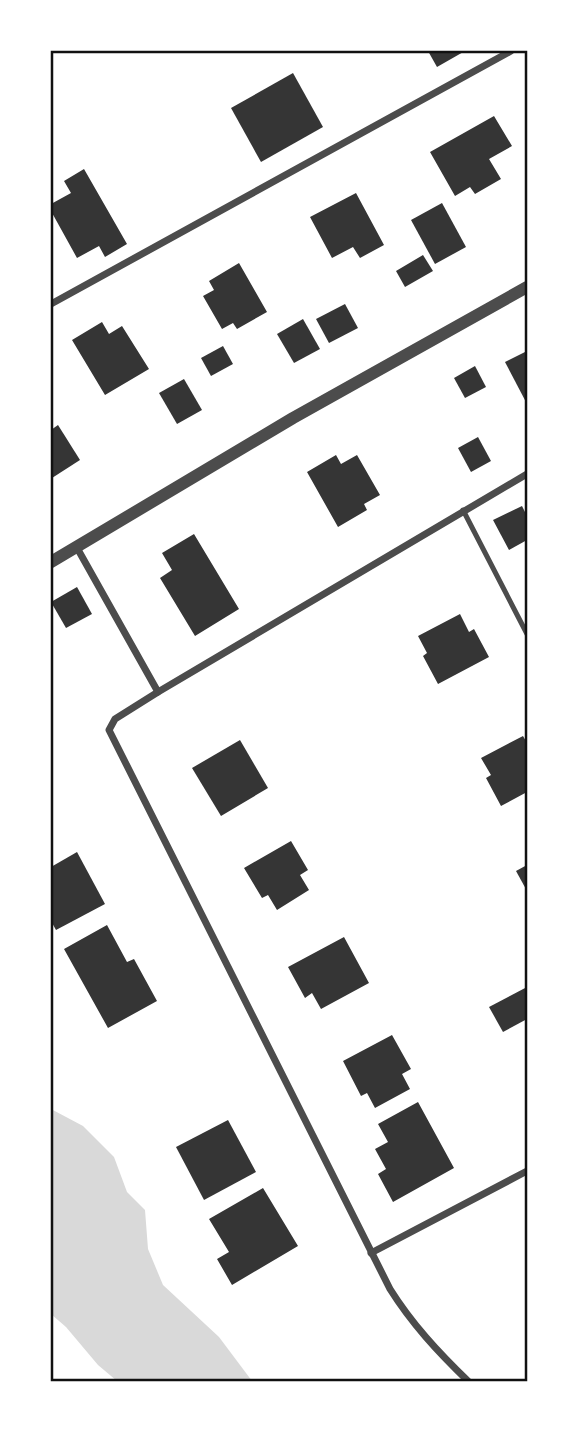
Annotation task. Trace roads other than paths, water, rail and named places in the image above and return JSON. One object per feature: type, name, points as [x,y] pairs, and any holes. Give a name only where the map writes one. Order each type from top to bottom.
[{"type":"street","points":[[51,304],[511,51]]},
{"type":"street","points":[[51,562],[293,418],[527,287]]},
{"type":"street","points":[[468,1381],[432,1346],[390,1289],[109,730],[115,719],[158,692],[527,474]]},
{"type":"street","points":[[76,546],[158,692]]},
{"type":"street","points":[[371,1253],[527,1171]]},
{"type":"lane","points":[[463,510],[527,634]]}]
